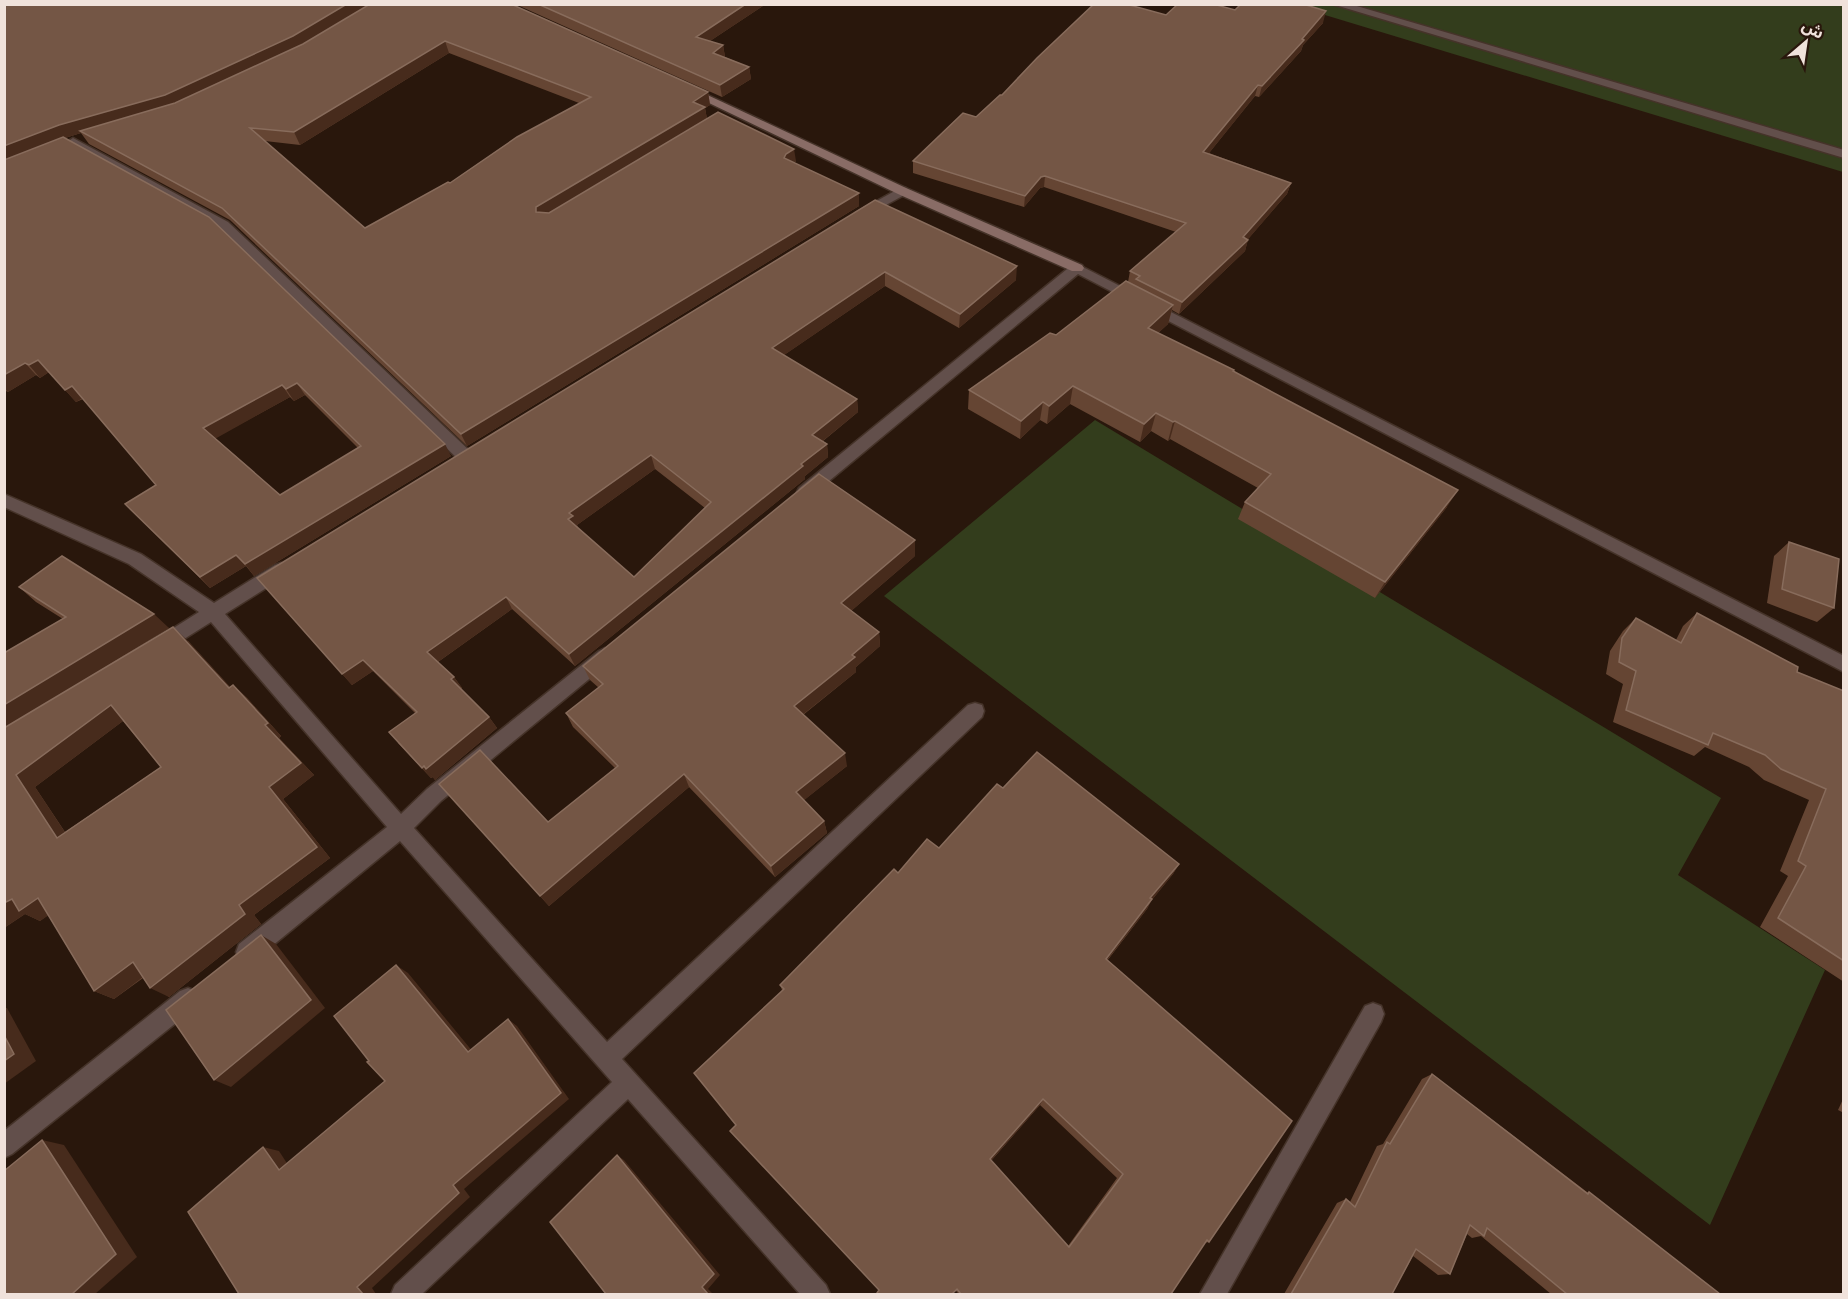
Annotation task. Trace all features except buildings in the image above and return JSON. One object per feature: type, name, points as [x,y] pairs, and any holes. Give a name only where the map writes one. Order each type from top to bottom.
[{"type":"street","points":[[1336,4],[1844,153]]},
{"type":"street","points":[[670,81],[902,191],[1077,268],[1844,665]]},
{"type":"street","points":[[94,136],[68,144],[223,225],[466,457]]},
{"type":"street","points":[[850,219],[902,191]]},
{"type":"street","points":[[791,504],[1077,268]]},
{"type":"street","points":[[4,500],[135,559],[213,612],[400,828],[818,1294]]},
{"type":"street","points":[[144,655],[292,563]]},
{"type":"street","points":[[235,961],[400,828],[434,795],[617,646]]},
{"type":"street","points":[[607,1057],[975,711]]},
{"type":"street","points":[[4,1146],[207,983]]},
{"type":"street","points":[[1213,1294],[1373,1014]]},
{"type":"street","points":[[404,1294],[629,1082]]},
{"type":"green space","points":[[1292,5],[1843,5],[1843,172]]},
{"type":"green space","points":[[1095,420],[1721,798],[1678,875],[1825,970],[1710,1225],[884,596]]}]
